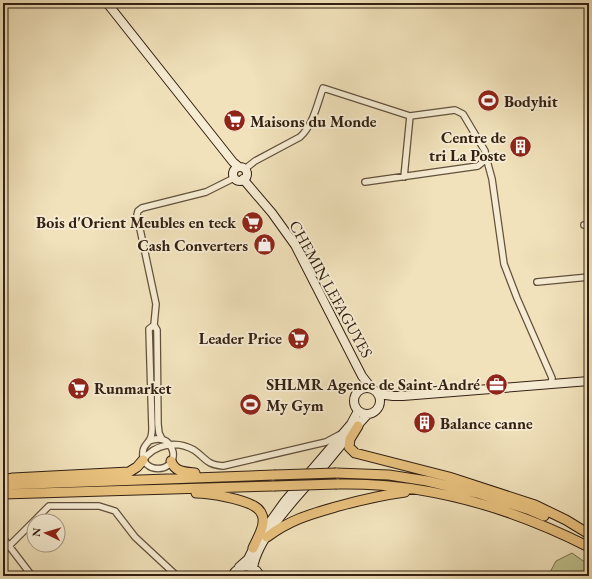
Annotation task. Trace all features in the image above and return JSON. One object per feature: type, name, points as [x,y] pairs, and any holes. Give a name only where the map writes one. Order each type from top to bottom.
[{"type":"highway","points":[[358,426],[349,443],[349,447],[355,453],[449,477],[535,505],[566,520],[589,536]]},
{"type":"highway","points":[[3,480],[13,478],[129,472],[137,467],[143,460]]},
{"type":"highway","points":[[171,461],[174,468],[184,472],[248,476]]},
{"type":"highway","points":[[3,485],[336,473],[389,475],[411,478],[477,493],[530,510],[589,536]]},
{"type":"highway","points":[[3,494],[373,484],[435,492],[474,501],[521,516],[589,547]]},
{"type":"highway","points":[[267,537],[281,527],[304,516],[384,494],[420,490]]},
{"type":"highway","points":[[121,491],[200,493],[228,498],[250,505],[258,509],[264,523],[253,548]]},
{"type":"main road","points":[[107,3],[237,170]]},
{"type":"main road","name":"CHEMIN LEFAGUYES","points":[[237,170],[240,180],[244,179],[272,213],[295,245],[362,376],[375,392]]},
{"type":"main road","name":"CHEMIN LEFAGUYES","points":[[361,389],[362,376]]},
{"type":"main road","points":[[367,415],[362,414],[354,406],[356,394],[361,389],[368,388],[375,392],[393,396],[589,381]]},
{"type":"main road","points":[[375,392],[380,399],[380,405]]},
{"type":"main road","points":[[253,568],[255,560],[267,537],[291,504],[367,415],[375,412],[380,405],[393,396]]},
{"type":"main road","points":[[240,568],[248,559],[253,548],[279,508],[344,433],[358,411]]},
{"type":"main road","points":[[232,576],[235,571],[246,566],[253,568],[260,576]]},
{"type":"street","points":[[154,324],[149,329],[152,429],[149,441],[143,448],[143,460],[150,467],[159,469],[164,468],[171,461],[173,453],[170,445],[162,439],[159,433],[157,330],[154,324],[156,304],[137,219],[138,211],[142,208],[206,192],[237,170],[300,137],[310,124],[323,88],[410,116],[455,110],[460,111],[463,114],[485,151],[492,179],[504,264],[517,298],[552,378],[551,384]]},
{"type":"street","points":[[404,176],[410,116]]},
{"type":"street","points":[[365,182],[478,166],[484,161],[486,156]]},
{"type":"street","points":[[537,282],[589,277]]},
{"type":"street","points":[[143,460],[155,448],[170,445],[183,446],[194,450],[212,465],[223,466],[326,442],[344,433]]},
{"type":"street","points":[[149,441],[158,438],[162,439]]},
{"type":"street","points":[[42,513],[49,506],[99,506],[115,511],[135,537],[177,576]]},
{"type":"street","points":[[9,546],[26,529]]},
{"type":"street","points":[[3,538],[32,576]]},
{"type":"green space","points":[[572,553],[589,565],[589,576],[548,576],[556,561]]},
{"type":"place","name":"Bodyhit","points":[[489,101]]},
{"type":"place","name":"Maisons du Monde","points":[[235,121]]},
{"type":"place","name":"Centre de tri La Poste","points":[[521,146]]},
{"type":"place","name":"Bois d'Orient Meubles en teck","points":[[252,222]]},
{"type":"place","name":"Cash Converters","points":[[264,245]]},
{"type":"place","name":"Leader Price","points":[[298,338]]},
{"type":"place","name":"SHLMR Agence de Saint-André","points":[[496,384]]},
{"type":"place","name":"Runmarket","points":[[78,388]]},
{"type":"place","name":"My Gym","points":[[250,405]]},
{"type":"place","name":"Balance canne","points":[[424,423]]}]
